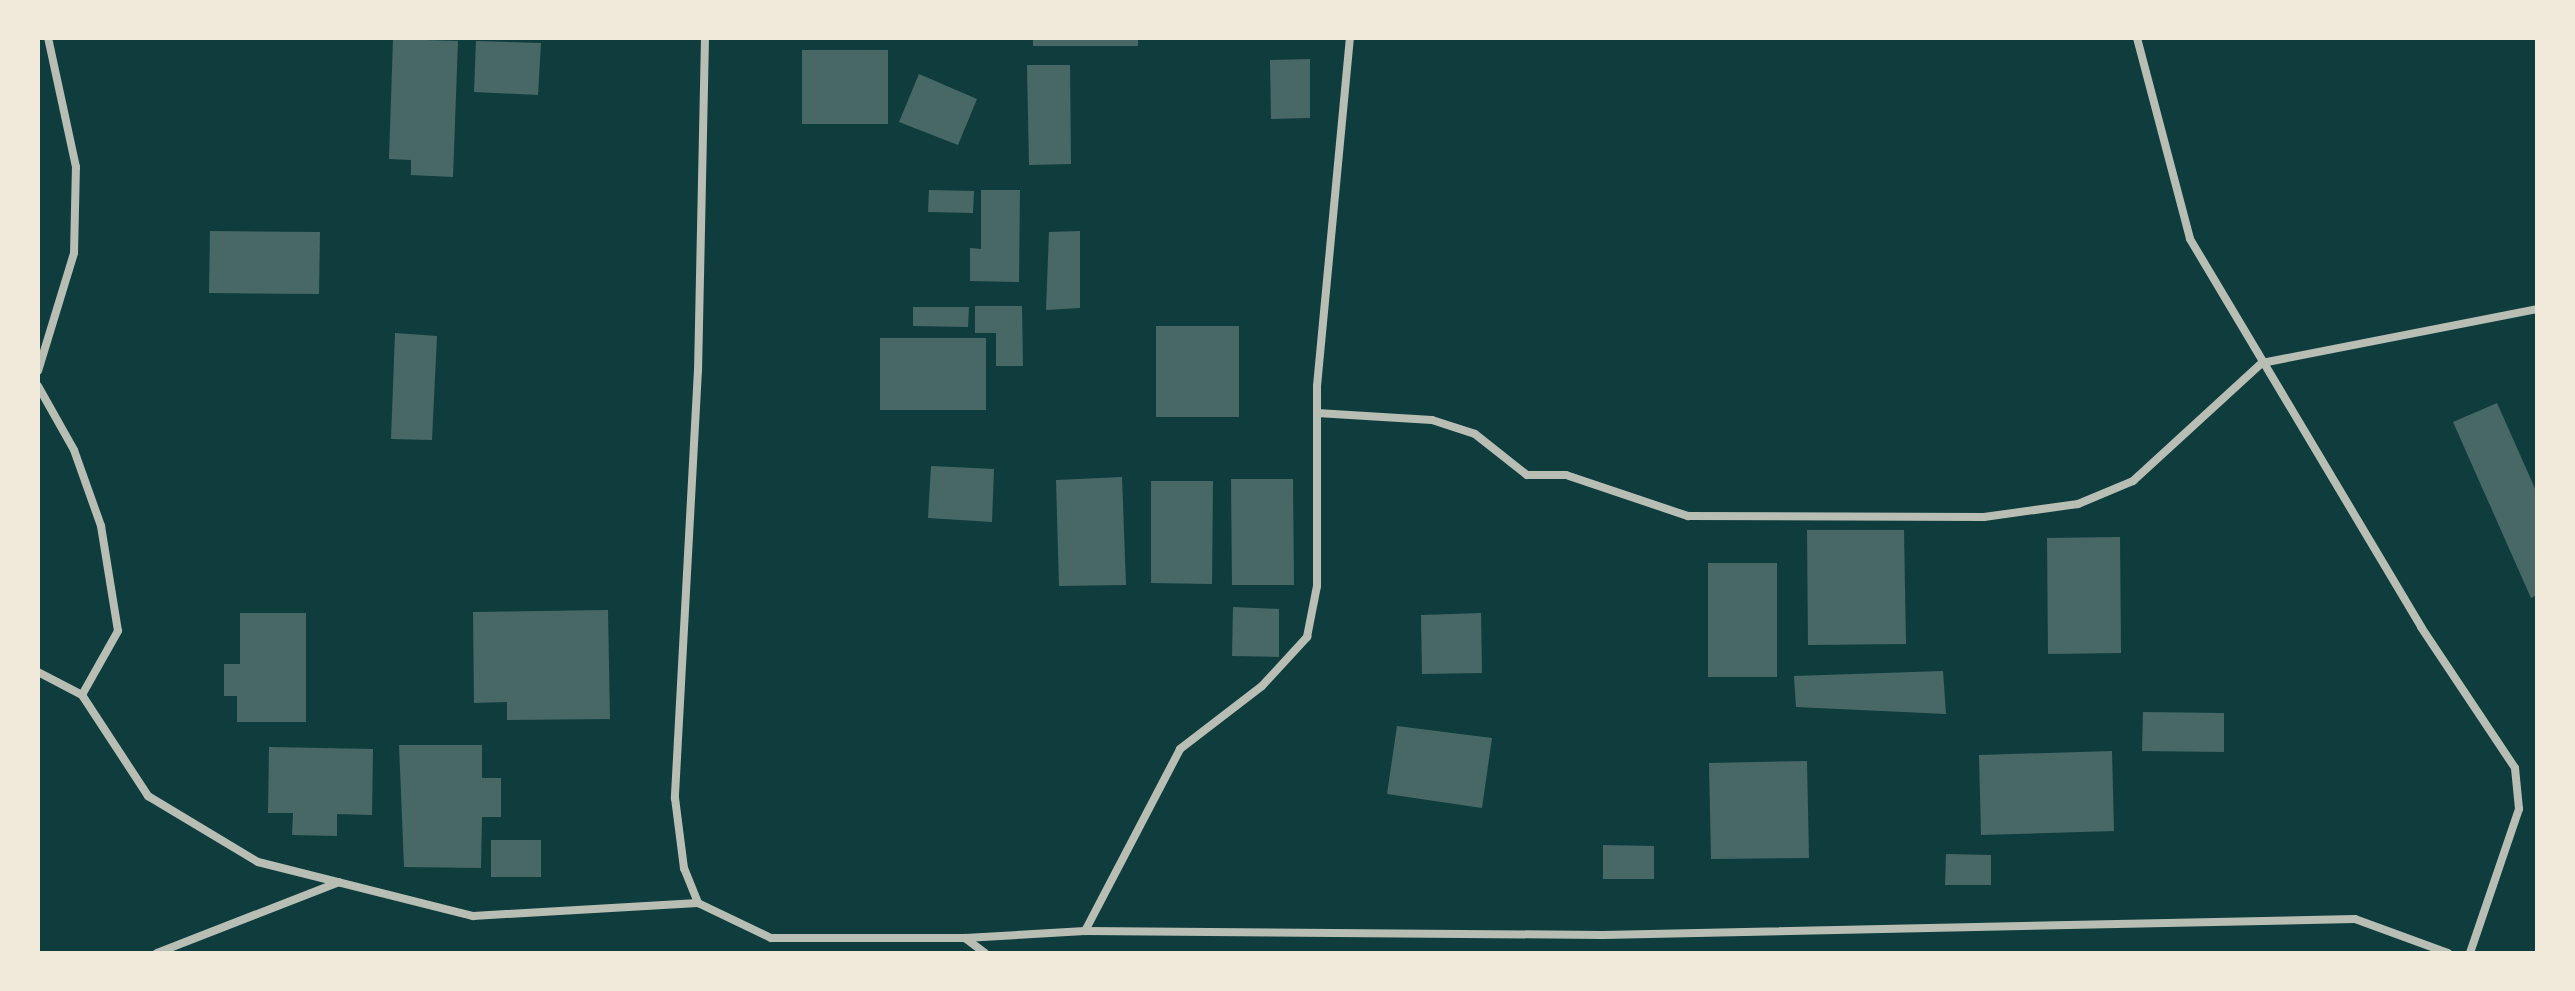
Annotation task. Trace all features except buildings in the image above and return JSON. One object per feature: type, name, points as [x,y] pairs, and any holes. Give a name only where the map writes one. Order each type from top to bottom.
[{"type":"street","points":[[38,371],[74,253],[76,167],[48,38]]},
{"type":"street","points":[[698,903],[684,868],[675,798],[698,370],[705,38]]},
{"type":"street","points":[[1085,931],[1180,749],[1262,686],[1307,637],[1317,586],[1317,413],[1350,38]]},
{"type":"street","points":[[2137,38],[2190,239],[2262,363],[2515,768],[2519,809],[2470,953]]},
{"type":"street","points":[[1317,413],[1432,420],[1475,434],[1527,475],[1566,475],[1688,516],[1984,517],[2078,504],[2133,481],[2262,363],[2537,309]]},
{"type":"street","points":[[38,386],[74,450],[101,526],[118,631],[82,695]]},
{"type":"street","points":[[38,672],[82,695],[148,796],[258,862],[473,916],[698,903],[771,938],[965,938],[1085,931],[1603,935],[2355,919],[2448,953]]},
{"type":"street","points":[[157,953],[340,882]]},
{"type":"street","points":[[965,938],[985,953]]}]
